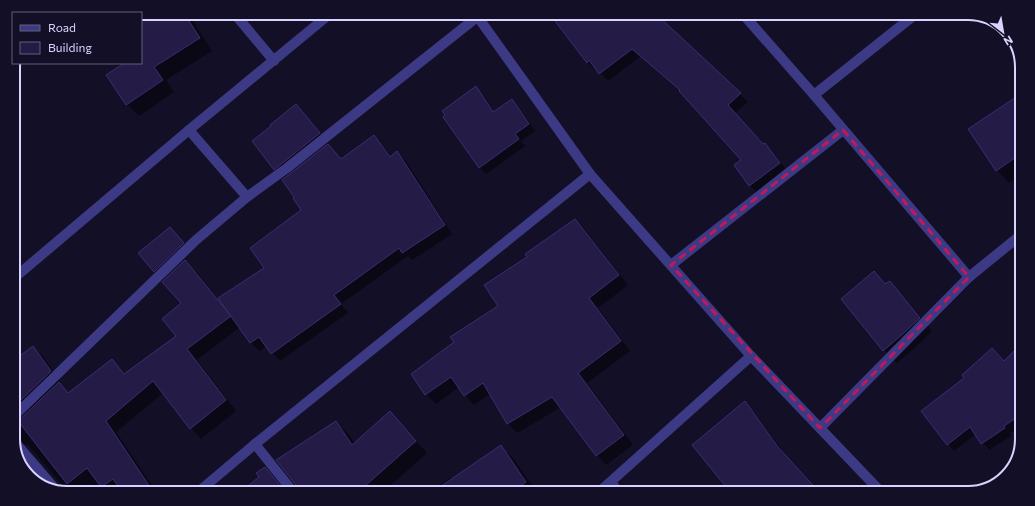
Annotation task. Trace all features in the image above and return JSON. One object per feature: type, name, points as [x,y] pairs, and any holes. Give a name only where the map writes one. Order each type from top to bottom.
[{"type":"street","points":[[240,20],[274,61]]},
{"type":"street","points":[[20,274],[189,130],[323,20]]},
{"type":"street","points":[[20,410],[196,240],[247,197],[287,168],[471,20]]},
{"type":"street","points":[[482,20],[590,174],[751,356],[875,486]]},
{"type":"street","points":[[748,20],[969,277]]},
{"type":"street","points":[[814,95],[908,20]]},
{"type":"street","points":[[189,130],[247,197]]},
{"type":"street","points":[[671,265],[843,130]]},
{"type":"street","points":[[205,486],[255,444],[590,174]]},
{"type":"street","points":[[820,428],[969,277],[1015,240]]},
{"type":"street","points":[[606,486],[751,356]]},
{"type":"street","points":[[255,444],[288,486]]},
{"type":"street","points":[[21,450],[50,483]]},
{"type":"street","points":[[610,482],[613,486]]},
{"type":"highlighted area","points":[[843,130],[969,277],[820,428],[671,265]]},
{"type":"building","points":[[142,20],[188,20],[200,38],[154,67],[163,80],[126,105],[106,75],[122,64],[142,64]]},
{"type":"building","points":[[554,20],[663,20],[741,93],[728,105],[763,144],[765,143],[780,163],[749,186],[734,165],[741,160],[679,91],[680,90],[632,49],[599,74],[589,60],[587,63]]},
{"type":"building","points":[[476,86],[493,112],[512,99],[529,124],[515,134],[519,139],[479,168],[443,117],[445,115],[442,111]]},
{"type":"building","points":[[1015,98],[1015,158],[996,171],[968,129]]},
{"type":"building","points":[[296,104],[320,133],[274,170],[252,141]]},
{"type":"building","points":[[374,135],[390,157],[397,151],[445,225],[402,253],[399,248],[334,295],[341,304],[271,354],[259,337],[250,343],[218,298],[264,268],[250,248],[301,210],[282,180],[328,144],[341,159]]},
{"type":"building","points":[[575,219],[619,275],[589,298],[621,341],[578,373],[624,435],[596,456],[552,397],[507,424],[483,383],[464,396],[451,377],[425,395],[411,374],[454,342],[450,337],[498,306],[484,285],[527,257],[525,254]]},
{"type":"building","points":[[170,227],[184,243],[154,272],[138,253]]},
{"type":"building","points":[[185,260],[231,316],[187,349],[226,400],[190,429],[153,381],[106,421],[149,486],[118,486],[113,479],[100,486],[87,468],[67,484],[20,424],[20,419],[59,382],[68,393],[112,359],[124,374],[176,336],[162,319],[181,303],[162,282]]},
{"type":"building","points":[[874,271],[885,284],[890,281],[920,318],[883,351],[841,299]]},
{"type":"building","points":[[33,346],[51,371],[20,401],[20,356]]},
{"type":"building","points":[[992,348],[1004,361],[1015,350],[1015,419],[1004,426],[1005,428],[981,444],[970,427],[947,445],[921,411],[964,378],[962,375]]},
{"type":"building","points":[[745,401],[778,447],[814,486],[725,486],[692,445]]},
{"type":"building","points":[[390,411],[416,441],[365,486],[297,486],[276,460],[336,421],[352,445]]},
{"type":"building","points":[[501,445],[526,482],[520,486],[441,486]]},
{"type":"building","points":[[265,467],[280,486],[248,486],[259,477],[256,473]]}]
